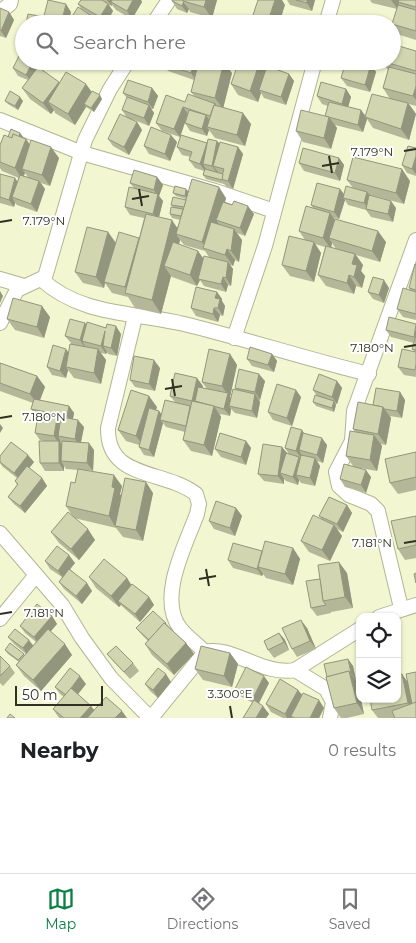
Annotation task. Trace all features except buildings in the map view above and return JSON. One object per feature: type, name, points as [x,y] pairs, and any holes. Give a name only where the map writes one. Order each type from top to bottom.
[{"type":"street","points":[[0,12],[10,4],[11,0]]},
{"type":"street","points":[[159,15],[169,0]]},
{"type":"street","points":[[329,15],[333,0]]},
{"type":"street","points":[[0,323],[12,297],[24,286],[44,276],[85,140],[110,89],[122,70]]},
{"type":"street","points":[[234,338],[274,211],[313,70]]},
{"type":"street","points":[[0,120],[82,153],[215,191],[274,211]]},
{"type":"street","points":[[401,608],[378,511],[371,504],[349,495],[339,486],[336,479],[338,467],[352,441],[354,411],[416,240]]},
{"type":"street","points":[[0,279],[24,286]]},
{"type":"street","points":[[41,279],[53,290],[83,305],[135,317],[182,324],[305,359],[369,374]]},
{"type":"street","points":[[135,317],[108,428],[108,441],[112,453],[119,462],[166,479],[196,494],[199,504],[197,514],[174,578],[172,600],[174,615],[180,628],[205,652]]},
{"type":"street","points":[[0,533],[62,605],[82,638],[111,678],[150,718],[205,652],[215,649],[258,666],[283,672],[295,670],[356,632]]},
{"type":"street","points":[[0,619],[36,575]]},
{"type":"street","points":[[389,613],[416,605]]},
{"type":"street","points":[[295,670],[326,689],[333,702],[330,718]]}]
